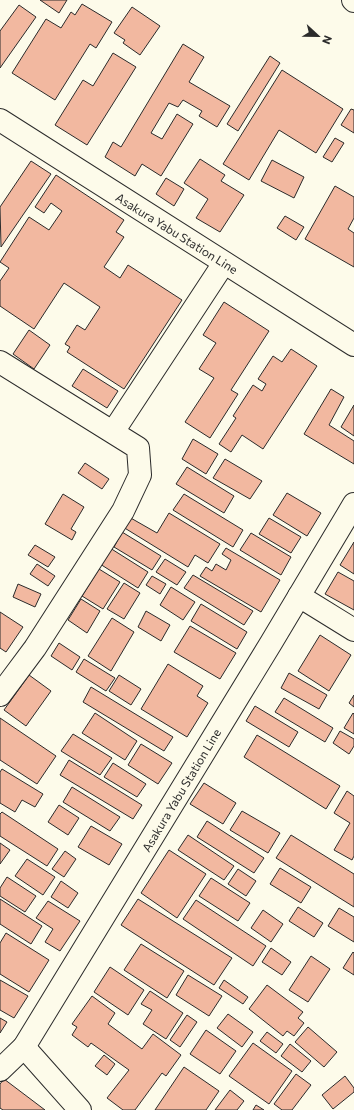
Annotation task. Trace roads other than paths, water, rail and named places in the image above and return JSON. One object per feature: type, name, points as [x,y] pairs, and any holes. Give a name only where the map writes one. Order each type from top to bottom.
[{"type":"main road","name":"Asakura Yabu Station Line","points":[[0,120],[354,345]]},
{"type":"main road","points":[[113,432],[224,263]]},
{"type":"main road","points":[[0,362],[138,448],[140,475],[122,511],[35,648],[0,695]]},
{"type":"main road","name":"Asakura Yabu Station Line","points":[[0,1070],[24,1047],[354,504]]},
{"type":"main road","points":[[298,596],[354,630]]},
{"type":"main road","points":[[24,1047],[80,1110]]}]
